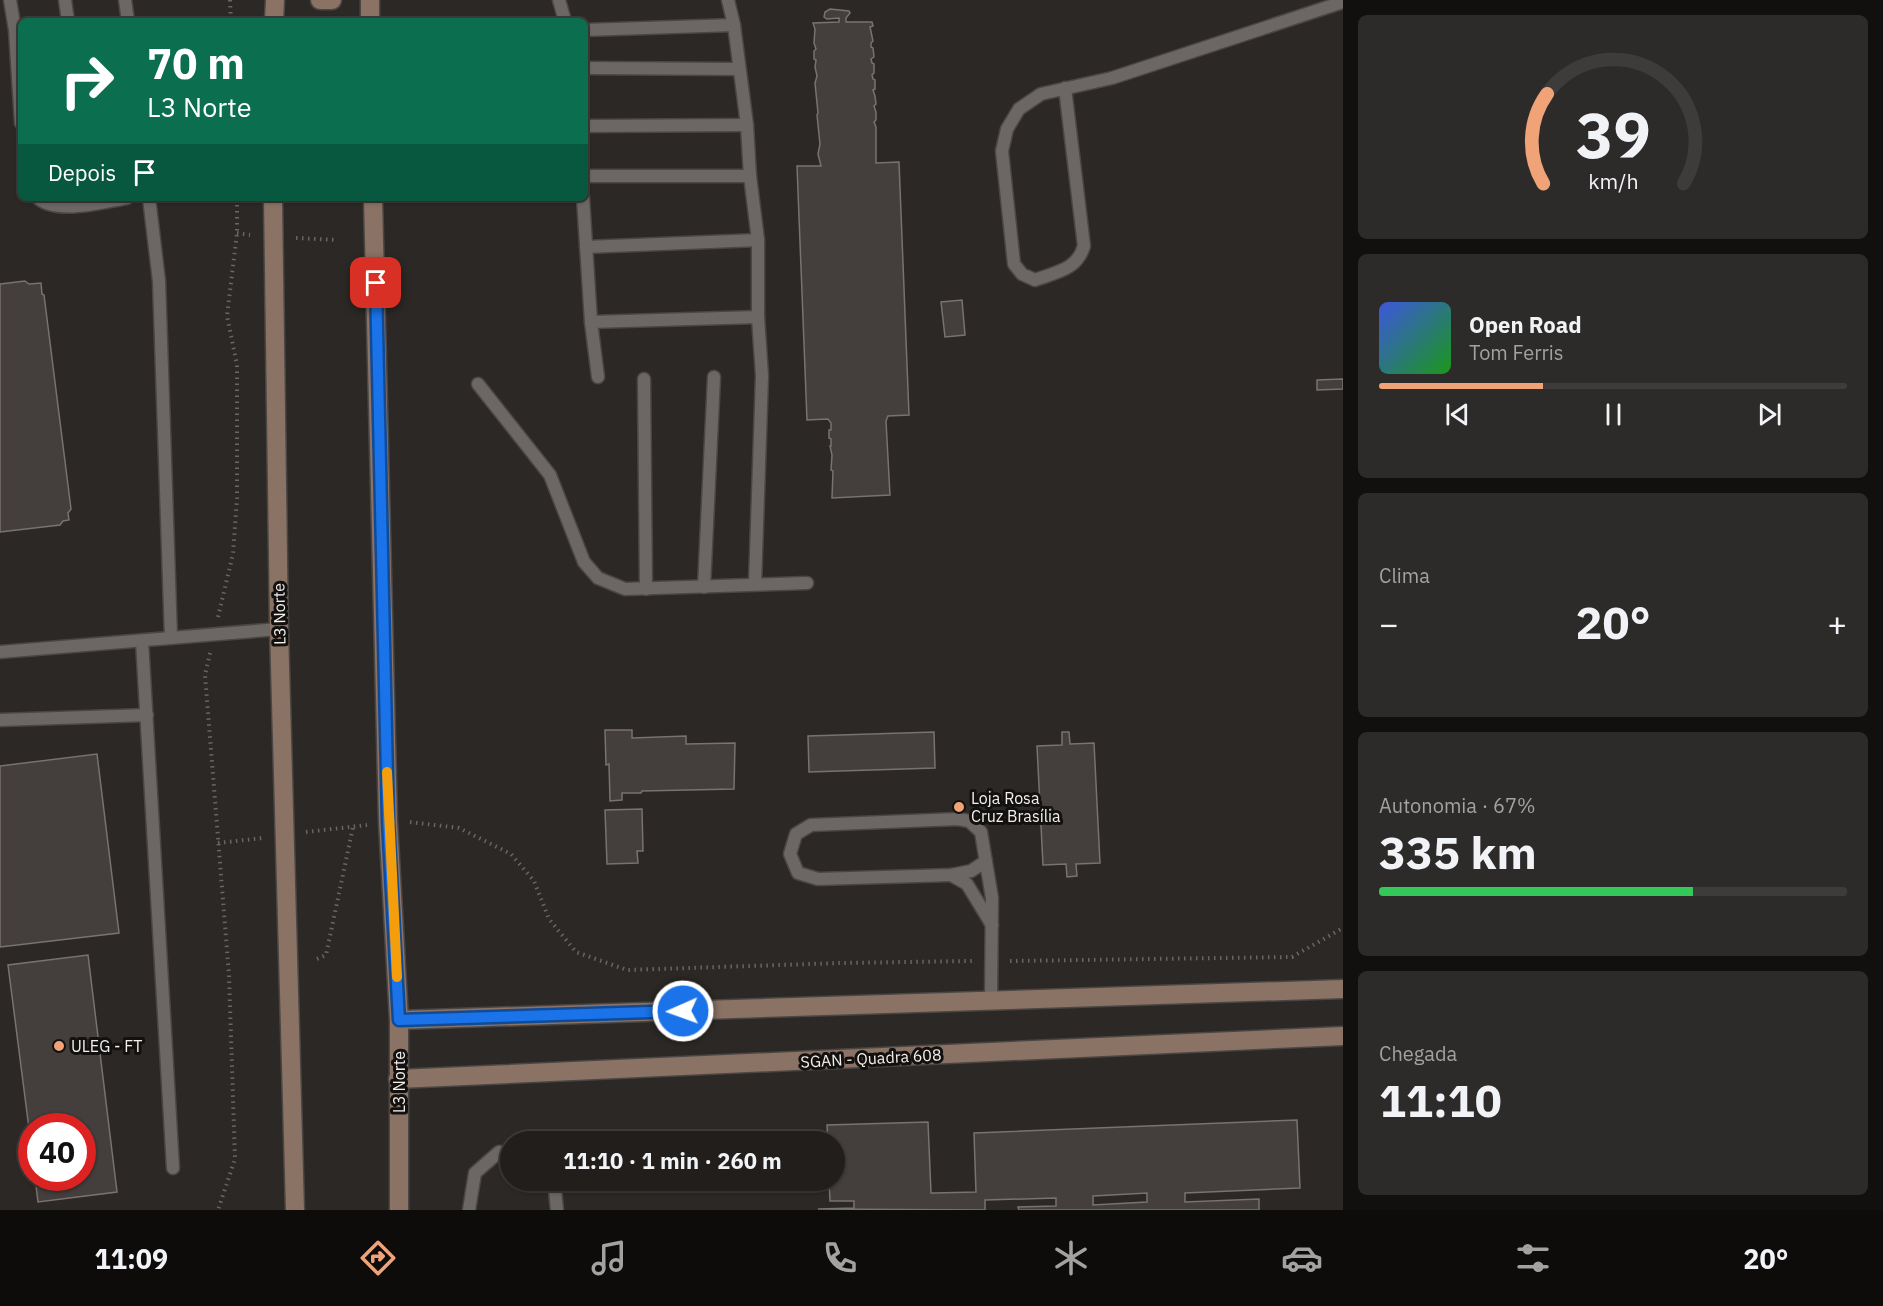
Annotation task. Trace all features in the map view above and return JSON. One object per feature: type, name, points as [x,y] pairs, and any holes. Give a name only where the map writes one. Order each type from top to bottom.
[{"type":"main road","points":[[274,18],[275,0]]},
{"type":"main road","points":[[320,0],[332,0]]},
{"type":"main road","points":[[370,0],[370,18]]},
{"type":"main road","name":"L3 Norte","points":[[273,201],[279,630],[295,1210]]},
{"type":"main road","name":"L3 Norte","points":[[373,201],[388,821],[399,1020],[399,1210]]},
{"type":"main road","points":[[399,1020],[1343,989]]},
{"type":"main road","name":"SGAN - Quadra 608","points":[[398,1079],[1343,1036]]},
{"type":"lane","points":[[10,0],[18,68]]},
{"type":"lane","points":[[65,0],[68,18]]},
{"type":"lane","points":[[125,0],[128,18]]},
{"type":"lane","points":[[559,0],[565,18]]},
{"type":"lane","points":[[728,0],[734,25],[747,124],[750,176],[758,240],[758,317],[762,376],[755,585]]},
{"type":"lane","points":[[1065,88],[1084,246],[1080,257],[1071,267],[1035,280],[1022,274],[1014,264],[1002,151],[1006,129],[1019,109],[1041,94],[1065,88],[1112,78],[1343,2]]},
{"type":"lane","points":[[588,30],[734,25]]},
{"type":"lane","points":[[588,68],[739,69]]},
{"type":"lane","points":[[588,126],[747,124]]},
{"type":"lane","points":[[588,176],[750,176]]},
{"type":"lane","points":[[41,201],[58,207],[93,201]]},
{"type":"lane","points":[[149,201],[159,281],[171,638]]},
{"type":"lane","points":[[583,201],[591,322],[598,377]]},
{"type":"lane","points":[[586,247],[758,240]]},
{"type":"lane","points":[[591,322],[758,317]]},
{"type":"lane","points":[[704,587],[714,377]]},
{"type":"lane","points":[[644,379],[646,589]]},
{"type":"lane","points":[[478,384],[550,475],[584,562],[598,578],[625,589],[807,583]]},
{"type":"lane","points":[[0,652],[279,630]]},
{"type":"lane","points":[[142,641],[173,1168]]},
{"type":"lane","points":[[0,720],[147,715]]},
{"type":"lane","points":[[986,861],[971,871],[951,875],[818,879],[798,873],[790,854],[796,834],[811,825],[958,819],[969,821],[981,832],[986,861],[992,897],[991,1000]]},
{"type":"lane","points":[[951,875],[967,884],[992,925]]},
{"type":"lane","points":[[469,1210],[475,1173],[500,1152]]},
{"type":"lane","points":[[555,1191],[557,1210]]},
{"type":"path","points":[[230,0],[231,18]]},
{"type":"path","points":[[218,1210],[236,1159],[230,987],[205,675],[233,554],[237,498],[237,365],[227,316],[237,233],[237,201]]},
{"type":"path","points":[[237,233],[250,235]]},
{"type":"path","points":[[295,238],[337,240]]},
{"type":"path","points":[[218,843],[388,821],[424,822],[459,828],[511,854],[534,881],[549,919],[576,952],[627,970],[841,963],[1292,957],[1343,928]]},
{"type":"path","points":[[317,959],[326,955],[353,827]]},
{"type":"building","points":[[830,9],[849,11],[846,22],[872,22],[873,26],[870,27],[874,57],[871,59],[874,64],[872,75],[875,80],[873,90],[876,104],[874,122],[876,163],[899,162],[909,415],[888,416],[886,421],[890,495],[832,498],[833,471],[831,470],[831,439],[829,438],[831,423],[828,419],[807,420],[797,166],[821,166],[818,154],[820,144],[813,23],[839,22],[839,18],[824,17],[825,12]]},
{"type":"building","points":[[25,281],[29,284],[41,283],[44,295],[71,509],[68,513],[69,520],[63,521],[60,525],[0,532],[0,284]]},
{"type":"building","points":[[962,300],[965,335],[945,337],[941,302]]},
{"type":"building","points":[[1343,379],[1343,389],[1317,390],[1317,380]]},
{"type":"building","points":[[605,730],[632,730],[632,738],[686,736],[686,744],[735,743],[734,789],[642,791],[641,793],[622,793],[622,800],[610,801]]},
{"type":"building","points":[[934,732],[935,768],[809,772],[808,736]]},
{"type":"building","points":[[1062,732],[1069,732],[1070,744],[1094,743],[1100,863],[1076,864],[1077,876],[1067,877],[1066,864],[1043,865],[1037,746],[1062,745]]},
{"type":"building","points":[[97,754],[119,933],[0,947],[0,766]]},
{"type":"building","points":[[642,809],[643,851],[637,851],[638,863],[607,864],[605,810]]},
{"type":"building","name":"ULEG - FT","points":[[88,955],[117,1192],[38,1202],[37,1191],[96,1191],[96,1113],[27,1113],[8,965]]},
{"type":"building","points":[[1297,1120],[1300,1188],[1185,1193],[1185,1202],[1259,1199],[1259,1210],[1019,1210],[1018,1207],[1056,1206],[1056,1198],[985,1200],[985,1210],[818,1209],[854,1208],[854,1201],[830,1201],[830,1191],[845,1191],[845,1131],[827,1131],[827,1125],[928,1122],[931,1193],[976,1192],[974,1133]],"holes":[[[1147,1193],[1147,1202],[1093,1205],[1093,1196]]]},
{"type":"slow traffic","points":[[387,772],[397,977]]},
{"type":"place","name":"Loja Rosa Cruz Brasília","points":[[959,807]]},
{"type":"place","name":"ULEG - FT","points":[[59,1046]]},
{"type":"route","points":[[376,283],[388,821],[399,1020],[683,1011]]}]
